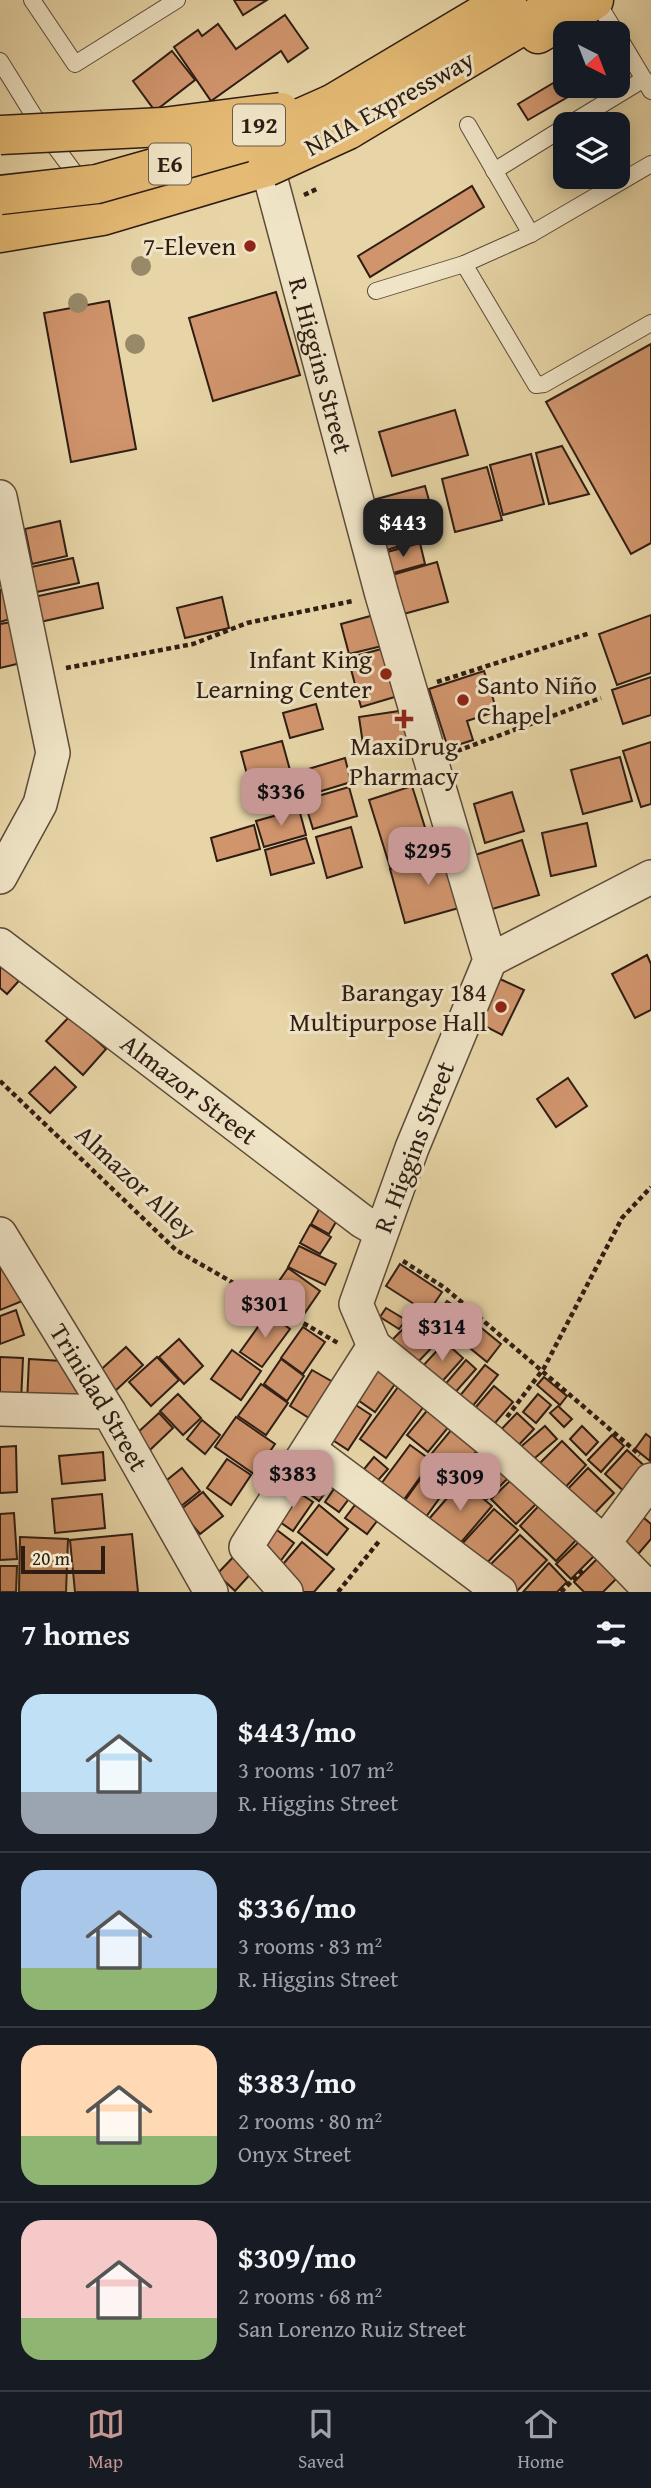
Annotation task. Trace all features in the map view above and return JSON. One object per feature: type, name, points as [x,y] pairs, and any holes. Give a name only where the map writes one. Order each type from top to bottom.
[{"type":"main road","name":"192","points":[[0,182],[77,176],[244,131],[321,97],[495,0]]},
{"type":"main road","name":"NAIA Expressway","points":[[0,195],[97,184],[246,142],[332,104],[507,0]]},
{"type":"main road","name":"NAIA Expressway","points":[[0,233],[102,216],[267,167],[348,130],[565,0]]},
{"type":"main road","name":"192","points":[[0,239],[75,234],[271,180],[352,143],[595,0]]},
{"type":"main road","points":[[0,135],[163,127],[332,104]]},
{"type":"street","name":"R. Higgins Street","points":[[271,180],[382,595],[490,960],[378,1238],[356,1304],[371,1352]]},
{"type":"street","points":[[0,877],[40,804],[54,753],[1,504]]},
{"type":"street","points":[[490,960],[651,877]]},
{"type":"street","name":"Almazor Street","points":[[0,945],[362,1221],[378,1238]]},
{"type":"street","name":"Trinidad Street","points":[[0,1234],[109,1412],[211,1592]]},
{"type":"street","points":[[286,1592],[246,1547],[371,1352],[489,1440],[604,1543],[651,1591]]},
{"type":"street","points":[[0,1409],[109,1412]]},
{"type":"street","points":[[310,1450],[500,1592]]},
{"type":"street","points":[[604,1543],[646,1468]]},
{"type":"lane","points":[[32,0],[75,64],[177,0]]},
{"type":"lane","points":[[595,0],[609,21]]},
{"type":"lane","points":[[594,112],[647,85],[630,56]]},
{"type":"lane","points":[[0,61],[43,129],[77,176]]},
{"type":"lane","points":[[468,125],[531,234]]},
{"type":"lane","points":[[494,171],[553,134]]},
{"type":"lane","points":[[376,291],[464,264],[531,234],[651,164]]},
{"type":"lane","points":[[464,264],[536,385],[544,384],[651,323]]},
{"type":"path","points":[[37,672],[193,644],[247,623],[382,595]]},
{"type":"path","points":[[410,691],[590,633]]},
{"type":"path","points":[[430,761],[601,698]]},
{"type":"path","name":"Almazor Alley","points":[[0,1081],[176,1250],[371,1352]]},
{"type":"path","points":[[489,1440],[542,1370],[622,1218],[651,1187]]},
{"type":"path","points":[[378,1238],[446,1289],[542,1370],[646,1468]]},
{"type":"path","points":[[338,1592],[352,1579],[399,1514]]},
{"type":"building","points":[[234,0],[267,0],[243,15]]},
{"type":"building","points":[[285,15],[308,48],[288,62],[281,51],[211,101],[174,47],[198,30],[202,36],[218,24],[236,49]]},
{"type":"building","points":[[172,51],[195,80],[155,111],[133,81]]},
{"type":"building","points":[[553,83],[553,98],[566,98],[528,120],[518,104]]},
{"type":"building","points":[[472,186],[484,207],[370,277],[358,256]]},
{"type":"building","points":[[276,292],[300,375],[213,401],[189,318]]},
{"type":"building","points":[[109,301],[136,449],[71,462],[44,313]]},
{"type":"building","points":[[651,344],[651,543],[631,554],[546,402]]},
{"type":"building","points":[[455,410],[468,455],[392,476],[379,432]]},
{"type":"building","points":[[562,446],[589,494],[549,504],[536,453]]},
{"type":"building","points":[[531,454],[544,504],[503,515],[490,465]]},
{"type":"building","points":[[487,467],[502,520],[455,532],[442,479]]},
{"type":"building","points":[[425,486],[434,518],[424,520],[428,538],[383,551],[369,501]]},
{"type":"building","points":[[60,521],[67,556],[32,564],[25,529]]},
{"type":"building","points":[[420,543],[425,564],[386,575],[380,554]]},
{"type":"building","points":[[73,558],[79,583],[32,593],[27,568]]},
{"type":"building","points":[[437,562],[448,602],[396,616],[385,577]]},
{"type":"building","points":[[98,583],[103,608],[40,622],[34,597]]},
{"type":"building","points":[[6,589],[13,618],[0,622],[0,590]]},
{"type":"building","points":[[222,597],[229,628],[185,638],[177,608]]},
{"type":"building","points":[[374,615],[382,646],[349,654],[341,624]]},
{"type":"building","points":[[651,615],[651,673],[617,685],[599,634]]},
{"type":"building","points":[[12,622],[21,663],[0,668],[0,624]]},
{"type":"building","points":[[385,648],[398,696],[361,707],[348,658]]},
{"type":"building","name":"Santo Niño Chapel","points":[[484,671],[497,711],[467,721],[473,740],[448,748],[429,689]]},
{"type":"building","points":[[651,677],[651,715],[623,724],[612,690]]},
{"type":"building","points":[[316,704],[323,729],[290,738],[283,713]]},
{"type":"building","points":[[406,710],[411,743],[364,751],[359,717]]},
{"type":"building","points":[[282,741],[293,781],[252,793],[241,752]]},
{"type":"building","points":[[651,742],[651,804],[641,807],[623,751]]},
{"type":"building","points":[[620,757],[632,801],[583,814],[571,770]]},
{"type":"building","points":[[345,758],[351,782],[302,797],[295,773]]},
{"type":"building","points":[[412,786],[433,853],[390,867],[369,800]]},
{"type":"building","points":[[349,787],[357,816],[313,829],[304,800]]},
{"type":"building","points":[[512,792],[524,831],[485,843],[474,804]]},
{"type":"building","points":[[299,809],[306,835],[264,847],[256,821]]},
{"type":"building","points":[[587,823],[596,866],[551,876],[542,833]]},
{"type":"building","points":[[254,825],[260,849],[217,861],[211,838]]},
{"type":"building","points":[[351,827],[362,867],[327,878],[316,837]]},
{"type":"building","points":[[306,838],[314,863],[271,875],[265,850]]},
{"type":"building","points":[[522,840],[539,895],[489,910],[472,856]]},
{"type":"building","points":[[451,852],[466,906],[405,923],[390,869]]},
{"type":"building","points":[[647,955],[651,964],[651,1010],[635,1018],[612,974]]},
{"type":"building","points":[[0,965],[26,973],[7,994],[0,988]]},
{"type":"building","name":"Barangay 184 Multipurpose Hall","points":[[500,979],[524,990],[502,1035],[479,1023]]},
{"type":"building","points":[[70,1016],[106,1049],[83,1075],[46,1041]]},
{"type":"building","points":[[55,1067],[76,1087],[50,1113],[29,1093]]},
{"type":"building","points":[[568,1078],[587,1106],[556,1127],[537,1099]]},
{"type":"building","points":[[322,1204],[340,1215],[329,1234],[311,1224]]},
{"type":"building","points":[[310,1225],[331,1237],[320,1254],[300,1243]]},
{"type":"building","points":[[299,1246],[336,1264],[325,1285],[288,1267]]},
{"type":"building","points":[[0,1262],[32,1297],[0,1310]]},
{"type":"building","points":[[400,1264],[442,1292],[428,1313],[386,1286]]},
{"type":"building","points":[[288,1268],[320,1291],[302,1317],[270,1294]]},
{"type":"building","points":[[447,1301],[474,1318],[458,1343],[431,1326]]},
{"type":"building","points":[[386,1308],[406,1320],[399,1329],[380,1317]]},
{"type":"building","points":[[16,1310],[24,1335],[0,1344],[0,1316]]},
{"type":"building","points":[[268,1313],[290,1329],[262,1367],[240,1352]]},
{"type":"building","points":[[416,1316],[440,1339],[416,1364],[392,1340]]},
{"type":"building","points":[[479,1326],[501,1344],[487,1362],[465,1344]]},
{"type":"building","points":[[303,1327],[325,1342],[303,1374],[281,1358]]},
{"type":"building","points":[[179,1339],[203,1366],[184,1384],[159,1357]]},
{"type":"building","points":[[445,1342],[463,1358],[439,1385],[421,1368]]},
{"type":"building","points":[[126,1347],[143,1365],[113,1393],[96,1374]]},
{"type":"building","points":[[232,1350],[261,1371],[241,1400],[211,1379]]},
{"type":"building","points":[[0,1357],[23,1358],[21,1402],[0,1401]]},
{"type":"building","points":[[157,1357],[179,1380],[151,1406],[129,1382]]},
{"type":"building","points":[[373,1358],[400,1377],[375,1412],[348,1393]]},
{"type":"building","points":[[29,1359],[62,1361],[84,1396],[27,1403]]},
{"type":"building","points":[[281,1359],[304,1376],[287,1401],[264,1384]]},
{"type":"building","points":[[466,1360],[476,1369],[452,1396],[442,1388]]},
{"type":"building","points":[[485,1365],[498,1375],[467,1413],[454,1403]]},
{"type":"building","points":[[312,1370],[340,1386],[317,1423],[290,1406]]},
{"type":"building","points":[[544,1377],[567,1396],[560,1405],[537,1385]]},
{"type":"building","points":[[401,1383],[427,1402],[386,1458],[360,1439]]},
{"type":"building","points":[[261,1384],[288,1403],[266,1435],[238,1416]]},
{"type":"building","points":[[494,1386],[513,1402],[489,1430],[470,1414]]},
{"type":"building","points":[[178,1394],[201,1418],[183,1435],[160,1411]]},
{"type":"building","points":[[538,1394],[551,1405],[536,1423],[523,1412]]},
{"type":"building","points":[[345,1398],[371,1415],[348,1450],[322,1433]]},
{"type":"building","points":[[434,1402],[455,1419],[428,1452],[407,1435]]},
{"type":"building","points":[[558,1406],[572,1419],[564,1427],[550,1413]]},
{"type":"building","points":[[159,1413],[173,1428],[150,1450],[136,1434]]},
{"type":"building","points":[[517,1413],[534,1429],[511,1453],[494,1437]]},
{"type":"building","points":[[236,1417],[275,1444],[254,1474],[215,1447]]},
{"type":"building","points":[[202,1420],[220,1435],[205,1454],[187,1439]]},
{"type":"building","points":[[457,1423],[482,1445],[457,1474],[432,1453]]},
{"type":"building","points":[[545,1426],[557,1439],[529,1463],[517,1450]]},
{"type":"building","points":[[582,1426],[598,1442],[586,1455],[570,1439]]},
{"type":"building","points":[[646,1434],[651,1438],[650,1461],[635,1449]]},
{"type":"building","points":[[612,1435],[624,1446],[601,1472],[588,1460]]},
{"type":"building","points":[[562,1441],[586,1465],[561,1492],[536,1467]]},
{"type":"building","points":[[410,1445],[432,1461],[400,1505],[378,1488]]},
{"type":"building","points":[[16,1446],[17,1492],[0,1493],[0,1447]]},
{"type":"building","points":[[627,1450],[650,1471],[628,1495],[605,1474]]},
{"type":"building","points":[[103,1452],[105,1480],[62,1484],[59,1456]]},
{"type":"building","points":[[487,1454],[510,1476],[487,1499],[464,1476]]},
{"type":"building","points":[[313,1457],[338,1475],[319,1501],[295,1483]]},
{"type":"building","points":[[374,1457],[388,1469],[374,1485],[360,1474]]},
{"type":"building","points":[[227,1459],[251,1475],[231,1505],[207,1488]]},
{"type":"building","points":[[432,1463],[454,1478],[423,1521],[401,1506]]},
{"type":"building","points":[[182,1468],[200,1491],[180,1507],[162,1484]]},
{"type":"building","points":[[588,1468],[614,1493],[588,1520],[562,1495]]},
{"type":"building","points":[[342,1477],[357,1488],[339,1512],[325,1502]]},
{"type":"building","points":[[514,1477],[539,1501],[516,1524],[491,1499]]},
{"type":"building","points":[[462,1481],[492,1506],[458,1546],[428,1520]]},
{"type":"building","points":[[293,1489],[313,1502],[293,1531],[274,1518]]},
{"type":"building","points":[[203,1492],[223,1516],[200,1534],[180,1510]]},
{"type":"building","points":[[102,1494],[105,1528],[55,1533],[52,1499]]},
{"type":"building","points":[[546,1498],[582,1534],[556,1561],[520,1526]]},
{"type":"building","points":[[319,1505],[348,1529],[327,1555],[298,1532]]},
{"type":"building","points":[[355,1505],[377,1521],[367,1534],[345,1518]]},
{"type":"building","points":[[494,1509],[518,1530],[484,1566],[461,1545]]},
{"type":"building","points":[[636,1511],[651,1524],[651,1539],[633,1560],[611,1540]]},
{"type":"building","points":[[14,1513],[17,1559],[0,1560],[0,1514]]},
{"type":"building","points":[[273,1527],[294,1543],[276,1567],[255,1551]]},
{"type":"building","points":[[132,1534],[138,1592],[75,1592],[70,1540]]},
{"type":"building","points":[[520,1535],[547,1560],[516,1592],[488,1567]]},
{"type":"building","points":[[20,1537],[68,1539],[66,1592],[19,1592]]},
{"type":"building","points":[[583,1538],[598,1552],[571,1579],[556,1564]]},
{"type":"building","points":[[302,1542],[334,1569],[314,1592],[304,1592],[278,1570]]},
{"type":"building","points":[[240,1550],[257,1567],[235,1591],[217,1574]]},
{"type":"building","points":[[600,1556],[620,1575],[603,1592],[584,1592],[574,1582]]},
{"type":"building","points":[[549,1563],[567,1582],[557,1592],[523,1592]]},
{"type":"building","points":[[0,1566],[17,1566],[16,1592],[0,1592]]},
{"type":"place","name":"7-Eleven","points":[[250,246]]},
{"type":"place","name":"Infant King Learning Center","points":[[386,674]]},
{"type":"place","name":"Santo Niño Chapel","points":[[463,700]]},
{"type":"place","name":"MaxiDrug Pharmacy","points":[[404,719]]},
{"type":"place","name":"Barangay 184 Multipurpose Hall","points":[[501,1007]]}]
